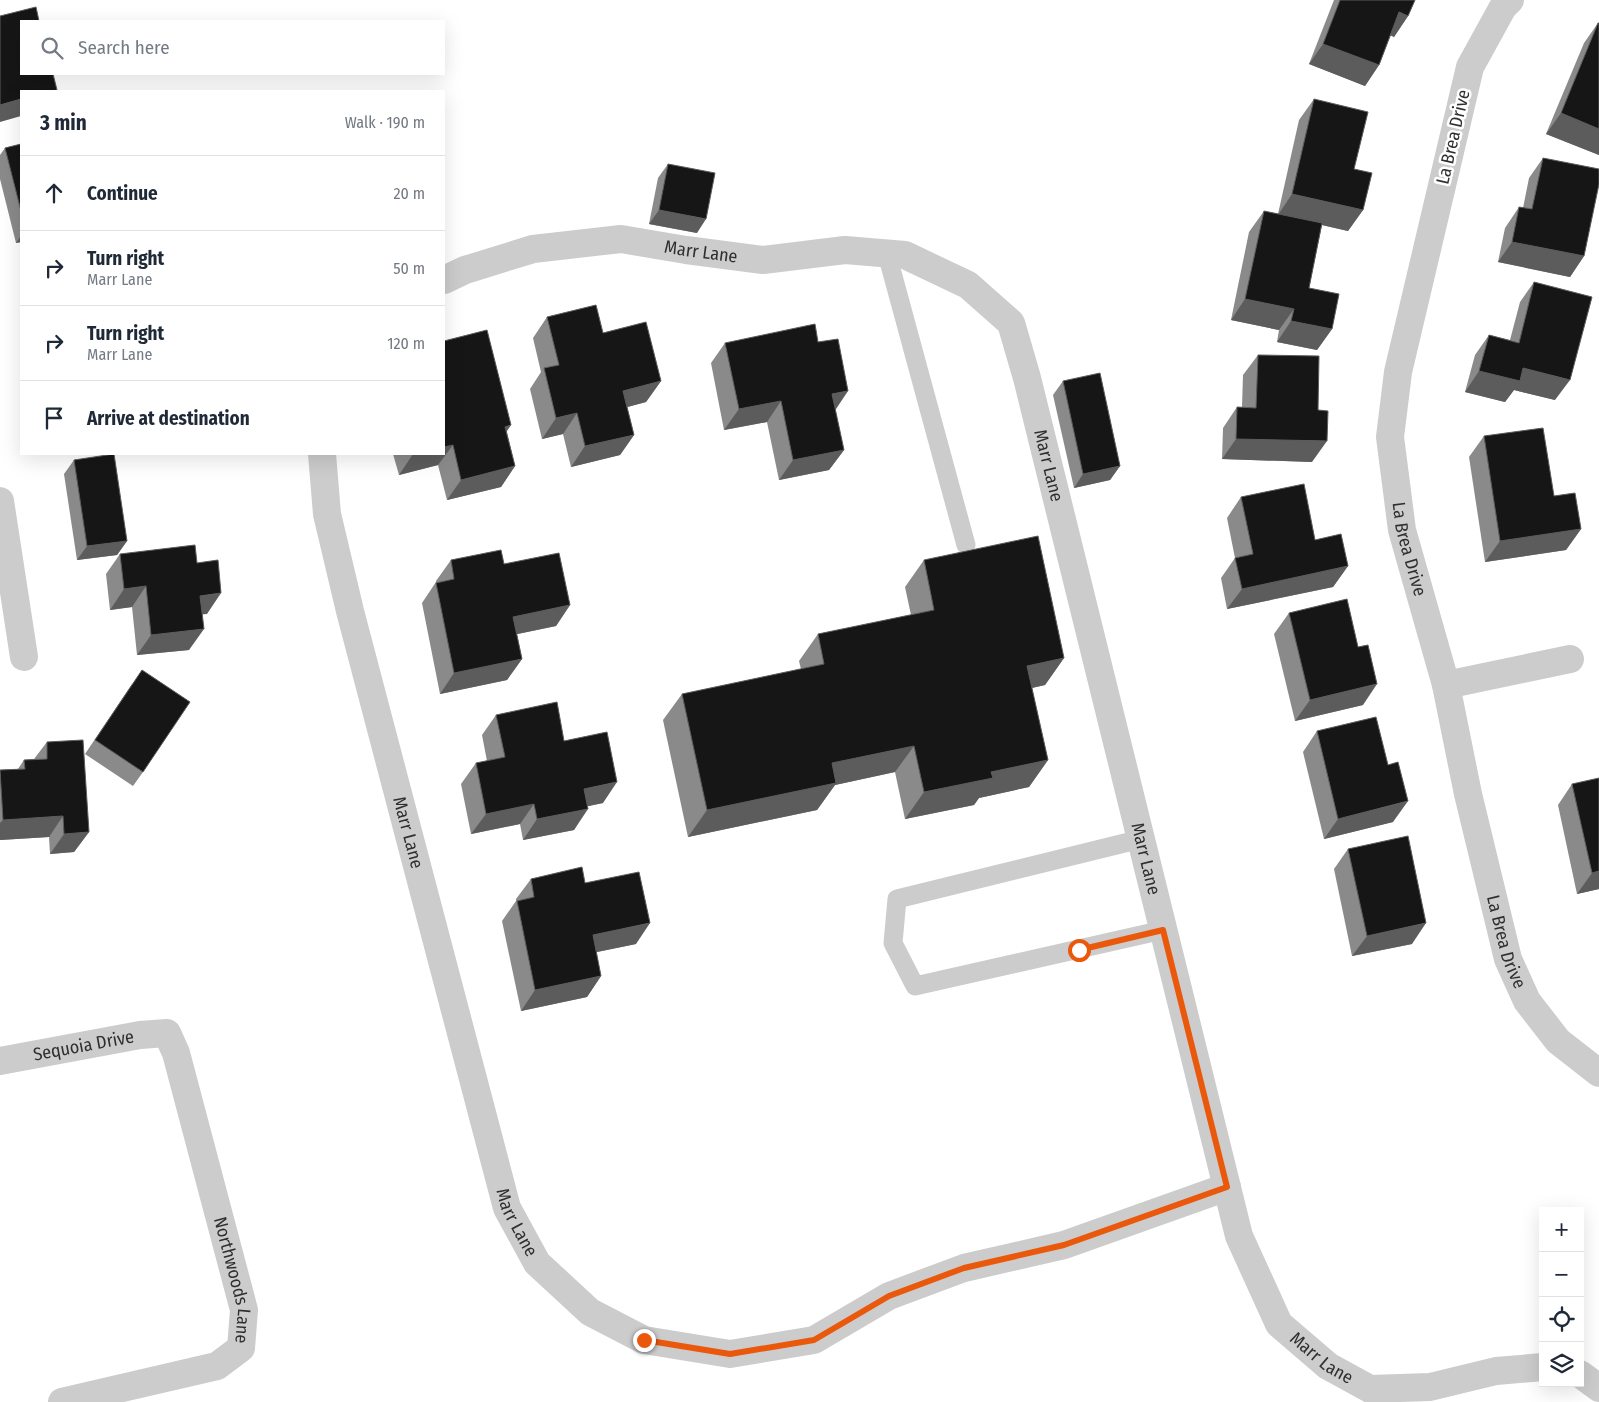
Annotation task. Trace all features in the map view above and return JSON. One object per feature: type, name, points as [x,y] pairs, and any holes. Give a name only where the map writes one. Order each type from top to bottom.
[{"type":"street","name":"La Brea Drive","points":[[1510,0],[1503,7],[1470,67],[1398,372],[1390,436],[1402,530],[1446,685],[1468,794],[1508,958],[1527,1001],[1558,1041],[1599,1073]]},
{"type":"street","name":"Marr Lane","points":[[445,280],[465,270],[533,249],[621,239],[763,260],[845,250],[905,256],[968,286],[1010,323],[1027,378],[1239,1236],[1279,1324],[1328,1366],[1370,1389],[1430,1387],[1496,1371],[1539,1368]]},
{"type":"street","name":"Marr Lane","points":[[322,455],[327,514],[341,572],[506,1208],[537,1263],[590,1312],[644,1340],[730,1354],[814,1340],[889,1296],[964,1268],[1064,1245],[1227,1187]]},
{"type":"street","points":[[0,501],[24,657]]},
{"type":"street","points":[[1446,685],[1570,659]]},
{"type":"street","name":"Sequoia Drive","points":[[0,1061],[140,1035],[166,1033]]},
{"type":"street","name":"Northwoods Lane","points":[[62,1402],[216,1366],[241,1348],[244,1310],[176,1053],[166,1033]]},
{"type":"street","points":[[1584,1377],[1599,1388]]},
{"type":"lane","points":[[887,254],[966,545]]},
{"type":"lane","points":[[1140,839],[897,898],[893,943],[915,986],[1163,930]]},
{"type":"building","points":[[1340,0],[1415,0],[1408,16],[1399,12],[1379,65],[1323,44]]},
{"type":"building","points":[[36,7],[39,20],[20,20],[20,75],[53,75],[57,90],[20,90],[20,99],[0,105],[0,16]]},
{"type":"building","points":[[1599,23],[1599,129],[1561,113]]},
{"type":"building","points":[[1314,99],[1368,112],[1354,169],[1372,173],[1363,210],[1292,194]]},
{"type":"building","points":[[20,144],[20,207],[5,148]]},
{"type":"building","points":[[1543,158],[1599,169],[1599,184],[1584,256],[1512,242],[1519,207],[1532,209]]},
{"type":"building","points":[[668,164],[715,173],[706,219],[659,210]]},
{"type":"building","points":[[1264,211],[1322,223],[1309,288],[1339,294],[1332,329],[1291,321],[1294,309],[1245,299]]},
{"type":"building","points":[[1534,282],[1592,297],[1570,380],[1523,368],[1520,381],[1479,371],[1489,335],[1519,343]]},
{"type":"building","points":[[596,305],[603,333],[646,322],[661,381],[623,391],[634,435],[585,446],[577,413],[556,418],[544,368],[559,365],[547,317]]},
{"type":"building","points":[[815,324],[818,342],[838,339],[848,391],[832,394],[844,450],[793,460],[781,401],[739,409],[725,343]]},
{"type":"building","points":[[487,330],[511,425],[505,427],[515,466],[461,480],[453,445],[445,447],[445,341]]},
{"type":"building","points":[[1258,355],[1319,356],[1318,410],[1328,411],[1327,441],[1236,439],[1237,407],[1256,408]]},
{"type":"building","points":[[1100,373],[1120,466],[1083,474],[1063,381]]},
{"type":"building","points":[[1543,428],[1554,496],[1575,493],[1581,529],[1500,541],[1484,436]]},
{"type":"building","points":[[114,455],[127,541],[87,546],[74,460]]},
{"type":"building","points":[[1304,484],[1315,540],[1341,534],[1348,566],[1242,589],[1235,558],[1253,554],[1241,497]]},
{"type":"building","points":[[1038,536],[1064,658],[1027,666],[1048,760],[991,772],[993,778],[924,792],[914,746],[832,763],[836,783],[707,810],[682,694],[824,664],[818,634],[934,610],[924,560]]},
{"type":"building","points":[[195,545],[197,563],[218,560],[221,593],[200,596],[204,629],[151,635],[146,586],[124,589],[120,554]]},
{"type":"building","points":[[501,550],[504,564],[559,553],[570,605],[513,617],[522,659],[454,673],[436,583],[454,579],[451,560]]},
{"type":"building","points":[[1347,599],[1358,647],[1368,645],[1377,684],[1310,700],[1289,613]]},
{"type":"building","points":[[142,670],[190,702],[143,772],[95,740]]},
{"type":"building","points":[[557,702],[564,741],[607,732],[617,782],[584,789],[588,809],[537,819],[534,804],[486,814],[476,763],[505,757],[496,715]]},
{"type":"building","points":[[1376,717],[1388,765],[1398,762],[1408,801],[1338,819],[1317,731]]},
{"type":"building","points":[[83,740],[89,832],[64,834],[63,816],[3,820],[0,770],[25,769],[24,760],[47,759],[47,742]]},
{"type":"building","points":[[1599,778],[1599,871],[1592,873],[1572,784]]},
{"type":"building","points":[[1408,836],[1426,923],[1367,936],[1348,849]]},
{"type":"building","points":[[582,867],[585,883],[639,872],[650,923],[593,935],[601,976],[535,990],[517,901],[534,897],[531,879]]},
{"type":"route","points":[[644,1340],[730,1354],[814,1340],[889,1296],[964,1268],[1064,1245],[1227,1187],[1163,930],[1079,950]]}]
